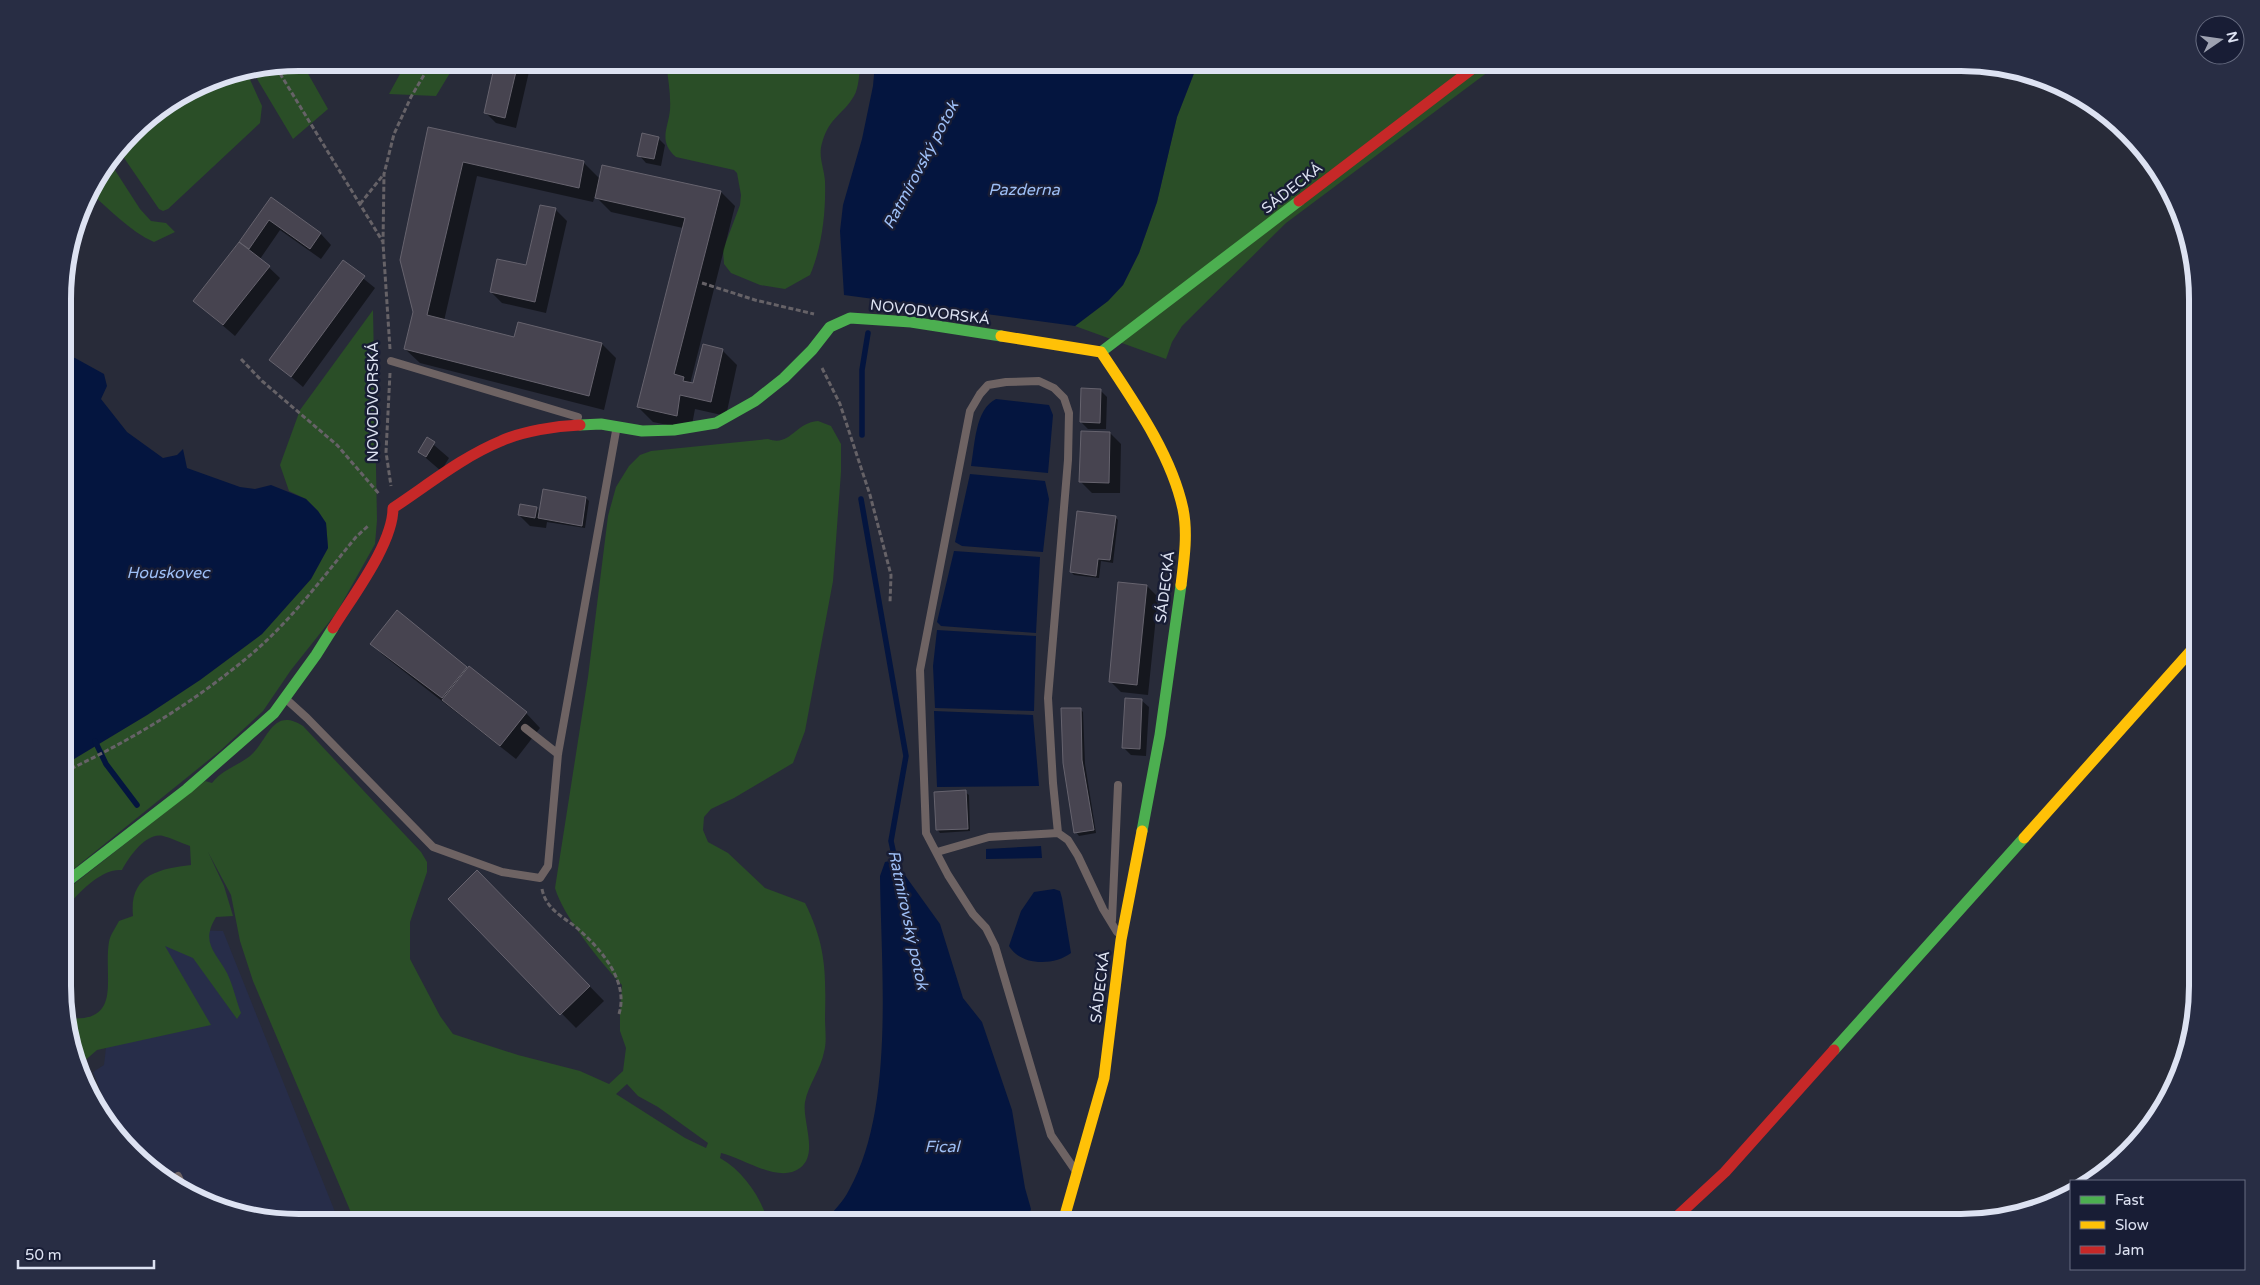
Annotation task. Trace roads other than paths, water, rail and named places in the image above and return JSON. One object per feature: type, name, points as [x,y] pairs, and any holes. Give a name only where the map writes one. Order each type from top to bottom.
[{"type":"street","name":"SÁDECKÁ","points":[[1066,1214],[1104,1078],[1121,940],[1160,734],[1185,556],[1182,509],[1168,466],[1145,419],[1101,352],[1468,71]]},
{"type":"street","name":"NOVODVORSKÁ","points":[[284,698],[316,654],[382,548],[393,518],[393,508],[468,458],[502,440],[559,426],[601,424],[617,428],[674,430],[716,423],[755,401],[784,378],[812,350],[830,327],[850,318],[911,322],[1101,352]]},
{"type":"street","points":[[1680,1214],[1725,1172],[2189,653]]},
{"type":"street","points":[[71,879],[187,789],[274,713],[284,698]]},
{"type":"lane","points":[[391,361],[601,424]]},
{"type":"lane","points":[[1058,833],[1048,698],[1068,460],[1069,413],[1064,398],[1054,388],[1039,381],[1006,382],[988,385],[970,411],[920,670],[926,833],[958,891],[973,914],[986,928],[995,946],[1051,1135],[1078,1174]]},
{"type":"lane","points":[[284,698],[307,718],[433,847],[502,872],[540,878],[548,866],[558,754],[617,428]]},
{"type":"lane","points":[[525,728],[558,754]]},
{"type":"lane","points":[[1112,920],[1118,785]]},
{"type":"lane","points":[[937,852],[989,838],[1058,833],[1068,840],[1078,856],[1103,909],[1112,920],[1121,940]]},
{"type":"water","name":"Pazderna","points":[[874,71],[1195,71],[1177,117],[1157,202],[1139,253],[1123,285],[1108,301],[1075,326],[844,295],[840,231],[843,205],[862,139]]},
{"type":"water","name":"Houskovec","points":[[71,357],[104,374],[107,386],[101,399],[127,432],[163,458],[177,455],[183,449],[187,468],[240,487],[255,489],[271,485],[306,499],[318,511],[326,523],[328,548],[311,579],[262,634],[200,680],[147,715],[71,761]]},
{"type":"water","points":[[996,399],[1049,405],[1053,415],[1048,473],[971,466],[980,419],[989,404]]},
{"type":"water","points":[[970,474],[1045,481],[1049,499],[1043,552],[962,546],[955,542]]},
{"type":"water","points":[[954,551],[1040,557],[1036,633],[941,626],[937,622]]},
{"type":"water","points":[[937,630],[1036,636],[1034,711],[935,708],[933,666]]},
{"type":"water","points":[[934,711],[1033,715],[1039,786],[937,787]]},
{"type":"water","points":[[1041,846],[1042,858],[986,859],[986,849]]},
{"type":"water","name":"Fical","points":[[894,860],[940,924],[963,998],[982,1022],[1012,1110],[1025,1188],[1031,1209],[1029,1214],[831,1214],[849,1190],[864,1157],[873,1120],[879,1079],[882,1037],[883,994],[880,876],[885,862]]},
{"type":"water","points":[[1054,889],[1060,891],[1062,898],[1071,953],[1047,962],[1038,962],[1021,957],[1014,953],[1009,946],[1021,911],[1034,892]]},
{"type":"waterway","name":"Ratmírovský potok","points":[[862,435],[862,370],[868,333]]},
{"type":"waterway","name":"Ratmírovský potok","points":[[861,499],[906,756],[891,841],[897,869]]},
{"type":"waterway","points":[[95,741],[106,764],[137,805]]}]
